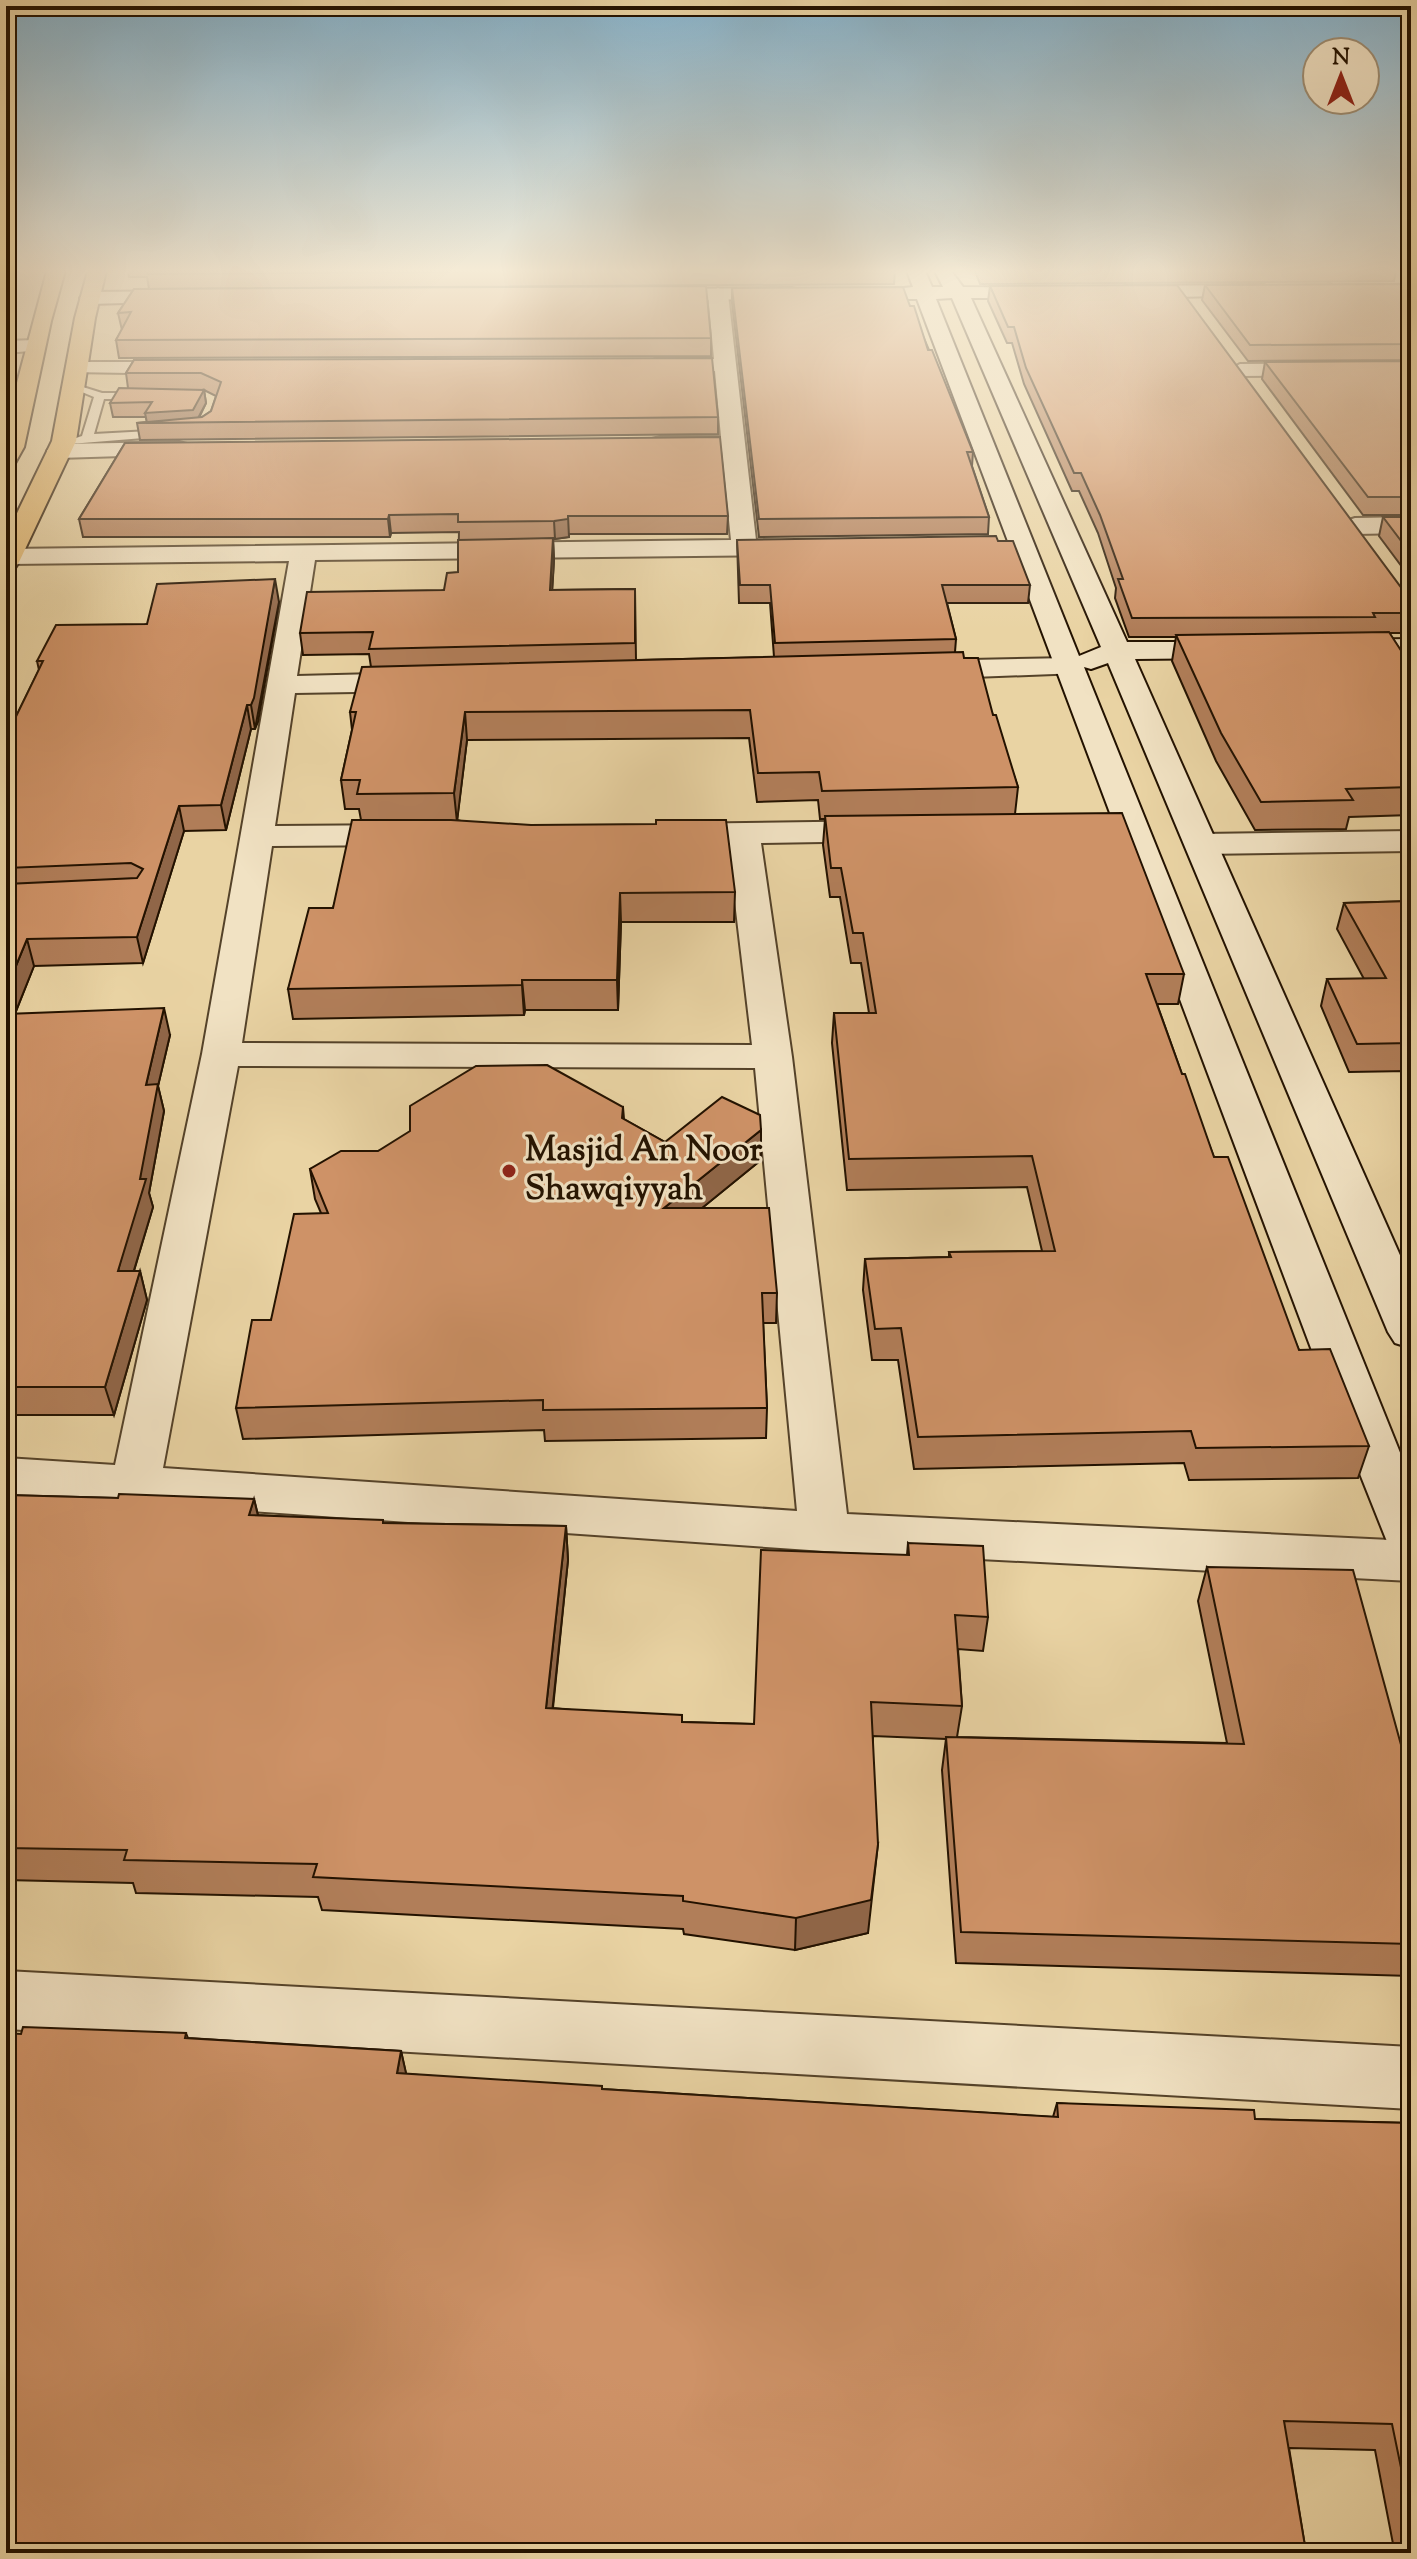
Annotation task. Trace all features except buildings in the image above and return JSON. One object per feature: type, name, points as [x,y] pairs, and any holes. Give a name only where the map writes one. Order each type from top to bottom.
[{"type":"main road","points":[[6,460],[22,390]]},
{"type":"main road","points":[[7,559],[60,449],[72,390]]},
{"type":"street","points":[[728,390],[744,547]]},
{"type":"street","points":[[956,390],[1008,546],[1070,667],[1116,826],[1411,1539]]},
{"type":"street","points":[[1002,390],[1202,844],[1411,1332]]},
{"type":"street","points":[[1254,390],[1257,394]]},
{"type":"street","points":[[639,445],[734,444]]},
{"type":"street","points":[[60,449],[200,449]]},
{"type":"street","points":[[1337,502],[1374,551]]},
{"type":"street","points":[[1355,526],[1411,525]]},
{"type":"street","points":[[7,559],[822,546]]},
{"type":"street","points":[[136,1484],[221,1054],[303,552]]},
{"type":"street","points":[[1302,649],[1411,647]]},
{"type":"street","points":[[896,671],[1122,665],[1256,649]]},
{"type":"street","points":[[1122,665],[1238,676]]},
{"type":"street","points":[[1333,675],[1411,674]]},
{"type":"street","points":[[280,685],[438,682]]},
{"type":"street","points":[[633,835],[914,831]]},
{"type":"street","points":[[743,834],[773,1057],[824,1532]]},
{"type":"street","points":[[256,836],[444,835]]},
{"type":"street","points":[[1202,844],[1411,841]]},
{"type":"street","points":[[221,1054],[773,1057]]},
{"type":"street","points":[[6,1476],[824,1532],[1411,1561]]},
{"type":"street","points":[[6,2000],[1411,2078]]},
{"type":"lane","points":[[93,390],[100,396],[161,396]]},
{"type":"lane","points":[[87,438],[100,396]]},
{"type":"lane","points":[[60,449],[87,438],[167,427],[179,432]]},
{"type":"place","name":"Masjid An Noor Shawqiyyah","points":[[509,1171]]}]
